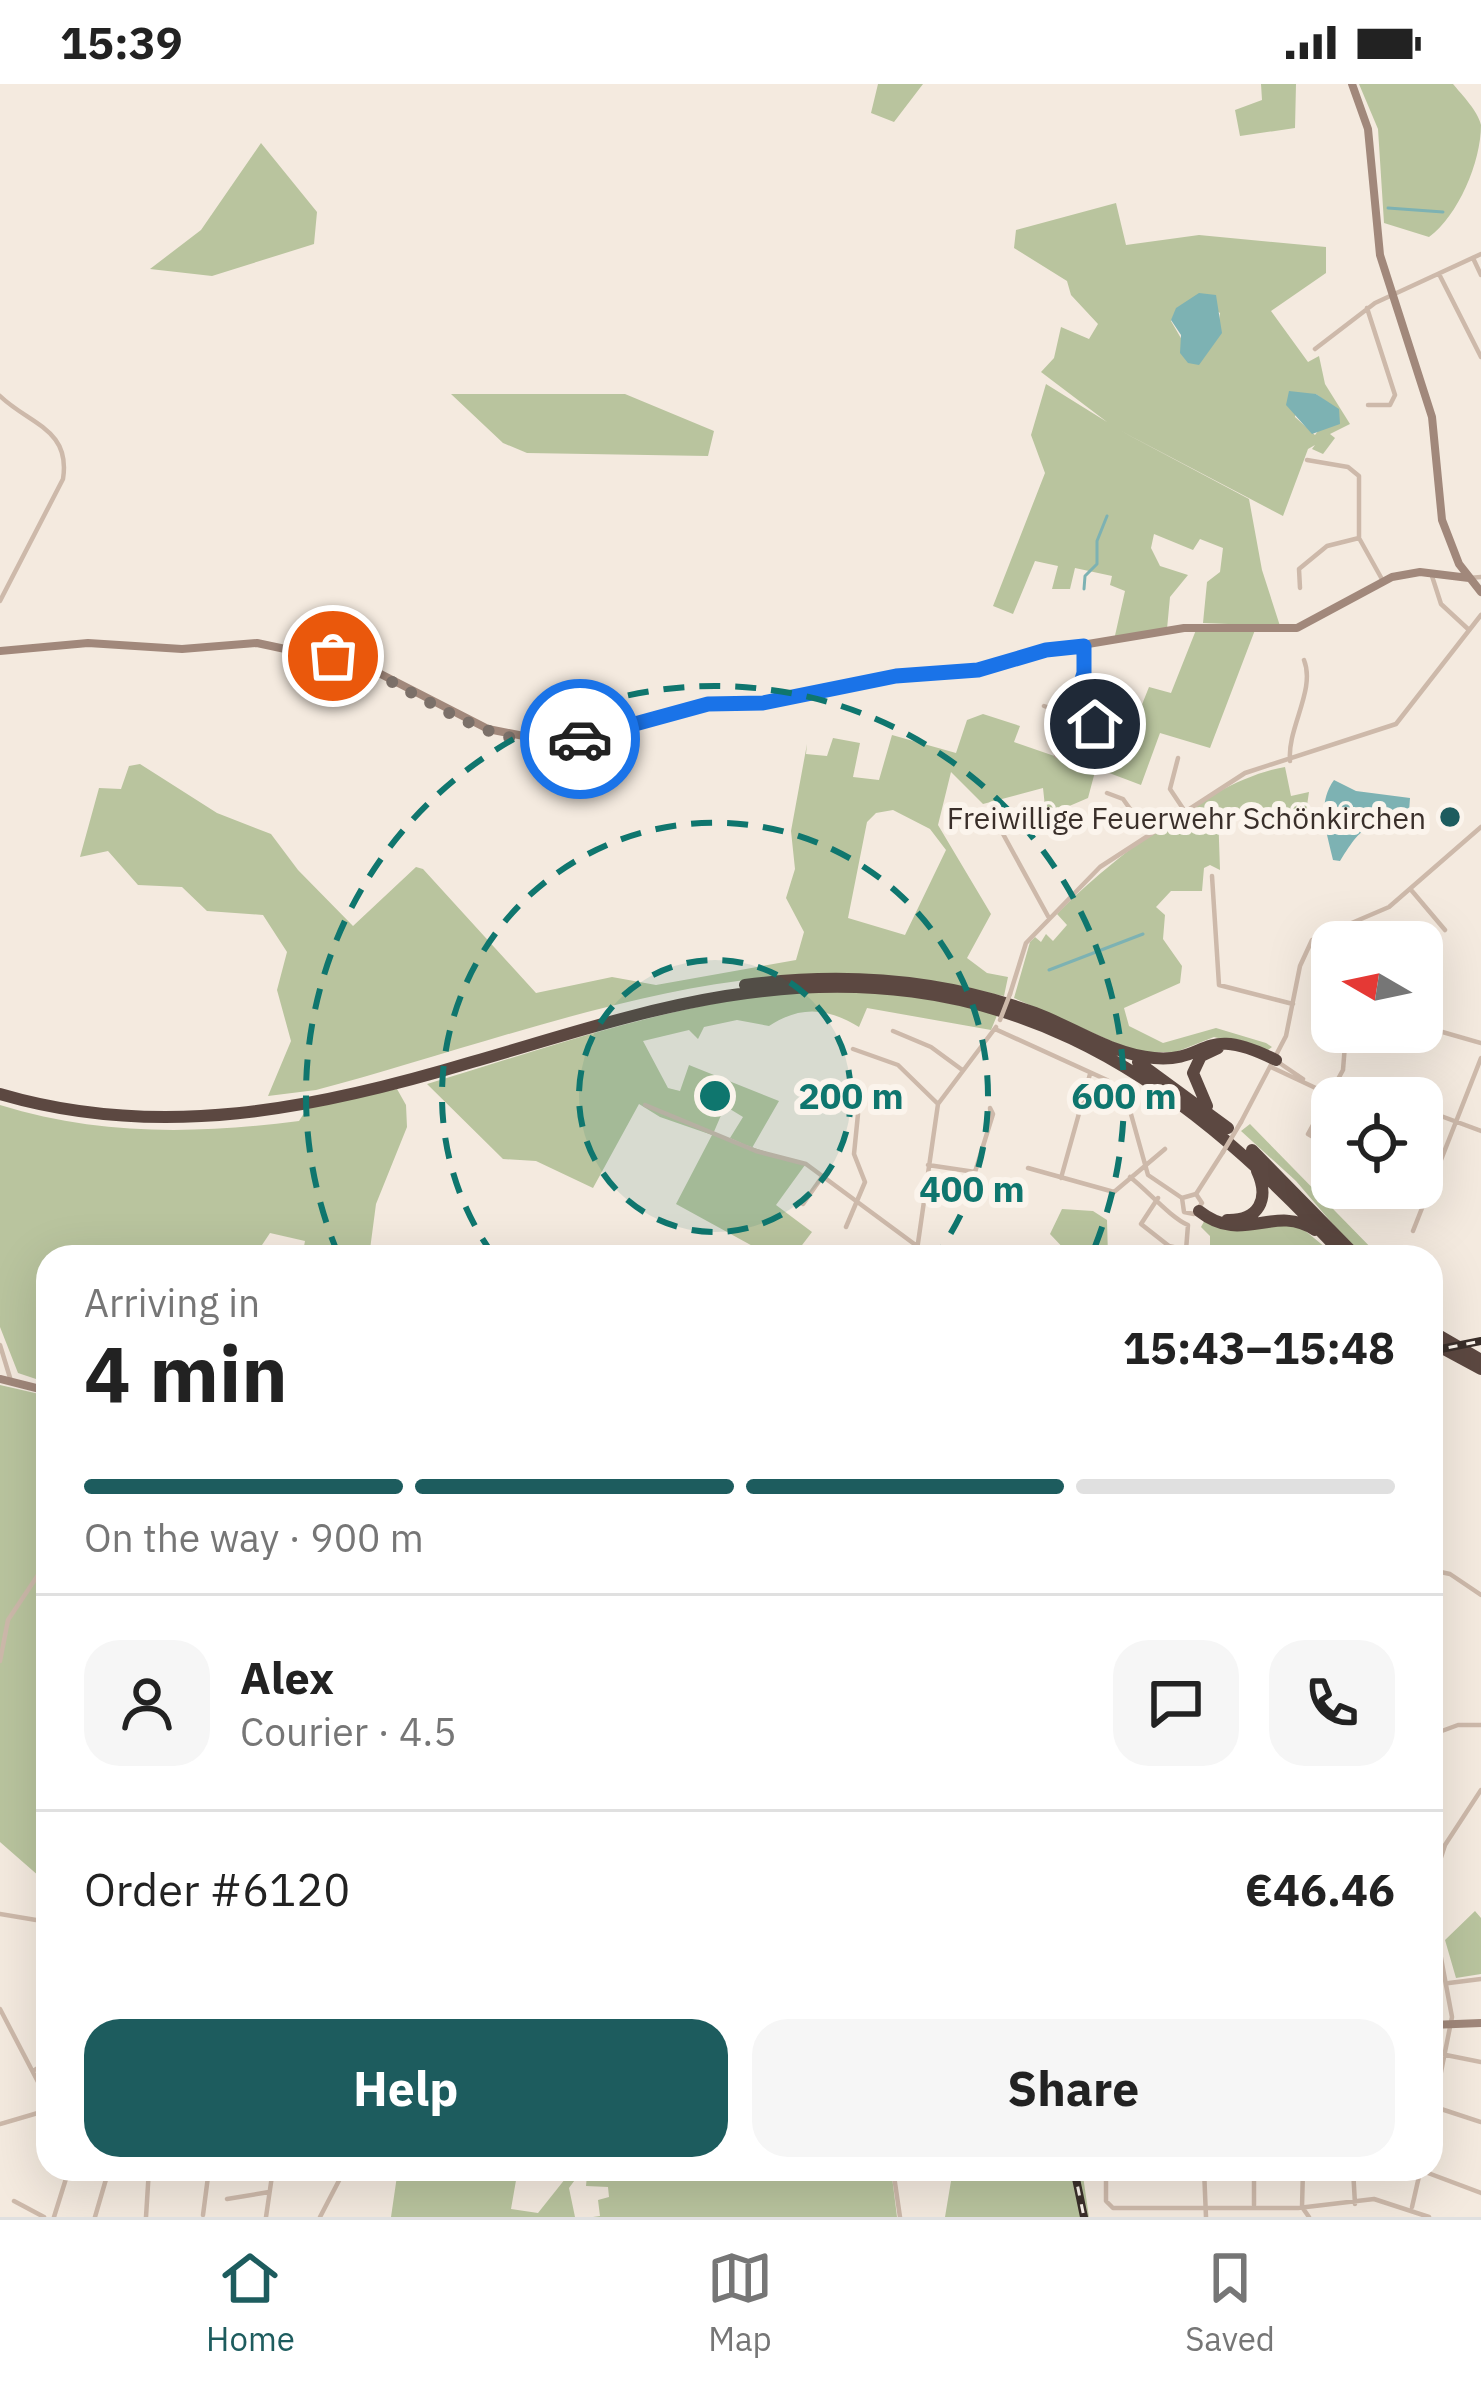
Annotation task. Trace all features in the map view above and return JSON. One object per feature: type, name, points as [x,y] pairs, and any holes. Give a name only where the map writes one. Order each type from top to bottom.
[{"type":"highway","points":[[433,1070],[663,1000],[825,978],[955,990],[1027,1010],[1154,1058],[1227,1041],[1274,1064]]},
{"type":"highway","points":[[0,1090],[81,1112],[202,1118],[318,1103],[608,1022],[726,996],[824,987],[900,990],[996,1009],[1088,1045],[1186,1105],[1251,1160],[1334,1245]]},
{"type":"highway","points":[[1095,1039],[1152,1070],[1215,1117],[1345,1245]]},
{"type":"highway","points":[[1215,1117],[1194,1085],[1201,1056],[1227,1048],[1274,1064]]},
{"type":"highway","points":[[1199,1204],[1229,1221],[1250,1217],[1260,1208],[1264,1187],[1251,1160]]},
{"type":"highway","points":[[1199,1204],[1228,1228],[1286,1220],[1304,1223],[1330,1240]]},
{"type":"highway","points":[[1443,1338],[1481,1360]]},
{"type":"highway","points":[[1443,1348],[1481,1369]]},
{"type":"street","points":[[1352,84],[1368,129],[1375,230],[1430,406],[1446,533],[1481,592]]},
{"type":"street","points":[[1315,349],[1367,308],[1481,254]]},
{"type":"street","points":[[1473,258],[1481,274]]},
{"type":"street","points":[[1439,274],[1481,357]]},
{"type":"street","points":[[1367,308],[1395,395],[1390,405],[1368,405]]},
{"type":"street","points":[[0,396],[47,425],[65,464],[63,479],[0,601]]},
{"type":"street","points":[[1307,460],[1348,467],[1359,476],[1359,538],[1384,581]]},
{"type":"street","points":[[1300,587],[1299,569],[1315,553],[1359,538]]},
{"type":"street","points":[[1432,573],[1441,604],[1468,629]]},
{"type":"street","points":[[0,651],[88,644],[182,649],[257,643],[365,666],[488,729],[559,743],[708,704],[763,703],[896,676],[978,670],[1046,650],[1210,625],[1297,628],[1384,581],[1432,573],[1481,577]]},
{"type":"street","points":[[917,1245],[938,1104],[995,1029],[1020,952],[1038,929],[1100,867],[1245,773],[1403,719],[1481,615]]},
{"type":"street","points":[[1056,756],[1084,673],[1084,646]]},
{"type":"street","points":[[1290,760],[1291,730],[1307,670],[1304,660]]},
{"type":"street","points":[[1044,706],[1095,724]]},
{"type":"street","points":[[1178,758],[1170,789],[1184,810]]},
{"type":"street","points":[[1108,793],[1124,799],[1148,834]]},
{"type":"street","points":[[991,812],[1049,918]]},
{"type":"street","points":[[1182,1198],[1184,1212],[1199,1204],[1223,1152],[1263,1086],[1312,940],[1412,891],[1481,827]]},
{"type":"street","points":[[1212,876],[1217,886],[1219,986],[1293,1004]]},
{"type":"street","points":[[1412,891],[1445,930]]},
{"type":"street","points":[[995,1029],[1107,1080],[1130,1107],[1148,1175],[1199,1204]]},
{"type":"street","points":[[893,1031],[932,1047],[961,1069]]},
{"type":"street","points":[[1443,1032],[1481,1043]]},
{"type":"street","points":[[853,1049],[898,1065],[938,1104]]},
{"type":"street","points":[[1443,1157],[1481,1058]]},
{"type":"street","points":[[1274,1064],[1290,1077]]},
{"type":"street","points":[[1274,1064],[1311,1084]]},
{"type":"street","points":[[1061,1178],[1091,1072]]},
{"type":"street","points":[[1263,1086],[1280,1076],[1308,1082]]},
{"type":"street","points":[[645,1105],[756,1151],[798,1160],[916,1245]]},
{"type":"street","points":[[846,1226],[860,1204],[865,1173],[854,1154],[859,1114]]},
{"type":"street","points":[[1443,1116],[1481,1131]]},
{"type":"street","points":[[928,1165],[975,1172],[991,1120]]},
{"type":"street","points":[[1028,1168],[1114,1192],[1166,1149]]},
{"type":"street","points":[[803,1204],[822,1177]]},
{"type":"street","points":[[1130,1177],[1190,1229],[1187,1245]]},
{"type":"street","points":[[1158,1198],[1141,1224],[1167,1245]]},
{"type":"street","points":[[1413,1231],[1421,1209]]},
{"type":"street","points":[[0,1345],[5,1380],[36,1388]]},
{"type":"street","points":[[1443,1573],[1481,1595]]},
{"type":"street","points":[[0,1661],[8,1620],[36,1578]]},
{"type":"street","points":[[1443,1731],[1481,1725]]},
{"type":"street","points":[[1443,1856],[1480,1793]]},
{"type":"street","points":[[0,1914],[36,1920]]},
{"type":"street","points":[[1443,1965],[1449,1983],[1451,2025],[1443,2071]]},
{"type":"street","points":[[1449,1983],[1481,1979]]},
{"type":"street","points":[[0,2009],[36,2079]]},
{"type":"street","points":[[1443,2025],[1481,2023]]},
{"type":"street","points":[[1443,2054],[1481,2062]]},
{"type":"street","points":[[32,2072],[36,2070]]},
{"type":"street","points":[[1443,2113],[1481,2122]]},
{"type":"street","points":[[0,2124],[36,2114]]},
{"type":"street","points":[[1443,2178],[1481,2193]]},
{"type":"street","points":[[54,2217],[64,2181]]},
{"type":"street","points":[[95,2217],[106,2181]]},
{"type":"street","points":[[146,2217],[148,2181]]},
{"type":"street","points":[[203,2215],[207,2181]]},
{"type":"street","points":[[266,2217],[271,2181]]},
{"type":"street","points":[[320,2217],[339,2181]]},
{"type":"street","points":[[895,2181],[900,2217]]},
{"type":"street","points":[[1107,2181],[1108,2206],[1302,2207],[1374,2199],[1412,2207],[1429,2217]]},
{"type":"street","points":[[1204,2181],[1207,2217]]},
{"type":"street","points":[[1254,2181],[1255,2207]]},
{"type":"street","points":[[1303,2181],[1302,2207],[1310,2217]]},
{"type":"street","points":[[1352,2181],[1355,2204]]},
{"type":"street","points":[[1412,2207],[1417,2181]]},
{"type":"street","points":[[227,2199],[270,2192]]},
{"type":"street","points":[[14,2201],[44,2217]]},
{"type":"green space","points":[[878,84],[923,84],[894,122],[871,113]]},
{"type":"green space","points":[[1261,84],[1296,84],[1295,128],[1240,136],[1235,110],[1262,100]]},
{"type":"green space","points":[[1359,84],[1453,84],[1479,120],[1480,140],[1466,187],[1429,237],[1384,223],[1378,129]]},
{"type":"green space","points":[[261,143],[317,212],[314,244],[212,276],[150,269],[201,230]]},
{"type":"green space","points":[[1116,203],[1126,245],[1199,235],[1326,247],[1326,273],[1271,311],[1308,362],[1319,356],[1325,384],[1350,424],[1330,434],[1335,438],[1323,454],[1312,449],[1315,445],[1308,449],[1283,516],[1119,430],[1249,499],[1262,570],[1280,626],[1203,623],[1207,582],[1220,572],[1223,548],[1200,539],[1193,550],[1154,534],[1151,548],[1160,566],[1188,575],[1170,597],[1167,629],[1114,640],[1125,591],[1110,585],[1112,576],[1075,568],[1070,589],[1052,589],[1058,566],[1035,561],[1013,614],[993,606],[1045,473],[1031,435],[1046,384],[1107,422],[1041,372],[1054,358],[1061,327],[1089,339],[1098,324],[1071,295],[1067,281],[1014,248],[1016,230]],"holes":[[[1195,297],[1220,313],[1218,328],[1182,340],[1171,321],[1177,308]],[[1316,394],[1335,408],[1315,435],[1295,417],[1298,396]]]},
{"type":"green space","points":[[451,394],[625,394],[714,431],[708,456],[527,453],[503,443]]},
{"type":"green space","points":[[1196,630],[1255,630],[1210,748],[1160,733],[1141,785],[1096,768],[1088,798],[1046,816],[1043,788],[983,804],[951,772],[938,825],[991,914],[967,958],[987,973],[1008,977],[1004,996],[861,976],[752,979],[626,1002],[316,1090],[268,1096],[291,1041],[277,990],[287,952],[263,915],[207,911],[182,887],[138,885],[108,851],[80,857],[99,788],[121,789],[129,766],[140,764],[217,813],[271,834],[298,870],[353,926],[416,867],[423,869],[536,993],[612,977],[656,985],[796,960],[804,932],[786,898],[795,869],[791,831],[807,744],[806,754],[827,756],[833,738],[860,743],[853,777],[879,780],[892,735],[956,753],[967,720],[983,714],[1020,726],[1014,742],[1092,769],[1113,716],[1135,722],[1149,687],[1171,693]],"holes":[[[893,810],[930,829],[946,850],[905,935],[848,918],[867,822],[876,813]]]},
{"type":"green space","points":[[1285,767],[1291,796],[1309,792],[1306,812],[1218,811],[1220,870],[1210,865],[1204,868],[1202,891],[1171,891],[1156,907],[1165,915],[1163,939],[1182,966],[1180,983],[1124,1008],[1129,1026],[1163,1043],[1216,1028],[1272,1047],[1268,1050],[1214,1037],[1176,1052],[1136,1052],[1014,998],[1030,942],[1035,937],[1041,942],[1046,934],[1053,941],[1067,925],[1057,914],[1103,871],[1195,805],[1257,774]]},
{"type":"green space","points":[[804,990],[892,992],[998,1013],[991,1030],[867,1008],[859,1027],[814,1011],[769,1026],[737,1020],[704,1027],[698,1039],[689,1030],[643,1041],[668,1088],[680,1091],[689,1065],[779,1101],[752,1147],[805,1165],[776,1205],[812,1232],[802,1245],[751,1245],[676,1204],[712,1135],[660,1117],[639,1104],[593,1188],[536,1161],[503,1159],[427,1084],[660,1015],[755,996]],"holes":[[[725,1106],[743,1117],[730,1138],[745,1145],[713,1134]]]},
{"type":"green space","points":[[397,1089],[406,1105],[407,1127],[376,1204],[371,1245],[304,1245],[305,1241],[270,1233],[262,1245],[36,1245],[36,1379],[18,1373],[0,1327],[0,1105],[111,1127],[186,1130],[299,1121],[308,1107]]},
{"type":"green space","points":[[1250,1124],[1311,1186],[1311,1199],[1241,1131]]},
{"type":"green space","points":[[1062,1209],[1093,1211],[1107,1220],[1108,1245],[1060,1245],[1050,1234]]},
{"type":"green space","points":[[1320,1209],[1333,1209],[1368,1245],[1351,1245]]},
{"type":"green space","points":[[1206,1218],[1297,1224],[1322,1245],[1210,1245],[1210,1236],[1201,1227]]},
{"type":"green space","points":[[0,1385],[36,1393],[36,1874],[0,1842]]},
{"type":"green space","points":[[1475,1911],[1481,1918],[1481,1974],[1456,1978],[1445,1940]]},
{"type":"green space","points":[[396,2181],[516,2181],[511,2209],[538,2213],[563,2181],[574,2181],[569,2188],[575,2217],[391,2217]]},
{"type":"green space","points":[[586,2181],[892,2181],[897,2217],[593,2217],[600,2216],[598,2200],[609,2197],[608,2187],[586,2186]]},
{"type":"green space","points":[[951,2181],[1084,2181],[1089,2217],[945,2217]]},
{"type":"water","points":[[1199,293],[1216,295],[1222,333],[1199,365],[1188,363],[1180,353],[1181,335],[1171,320],[1176,308]]},
{"type":"water","points":[[1289,391],[1316,394],[1339,409],[1340,424],[1312,434],[1286,405]]},
{"type":"water","points":[[1334,780],[1356,791],[1410,798],[1408,826],[1367,829],[1340,861],[1333,860],[1324,809]]},
{"type":"waterway","points":[[1388,208],[1443,212]]},
{"type":"waterway","points":[[1084,589],[1085,576],[1097,564],[1097,541],[1107,516]]},
{"type":"waterway","points":[[1049,970],[1143,934]]},
{"type":"railway","points":[[1443,1349],[1481,1341]]},
{"type":"railway","points":[[1076,2181],[1084,2217]]},
{"type":"way so far","points":[[333,656],[373,669],[424,700],[488,729],[531,741],[580,739]]},
{"type":"place","name":"Freiwillige Feuerwehr Schönkirchen","points":[[1450,817]]},
{"type":"route","points":[[580,739],[708,704],[763,703],[896,676],[978,670],[1046,650],[1084,646],[1084,673],[1070,716],[1095,724]]}]
